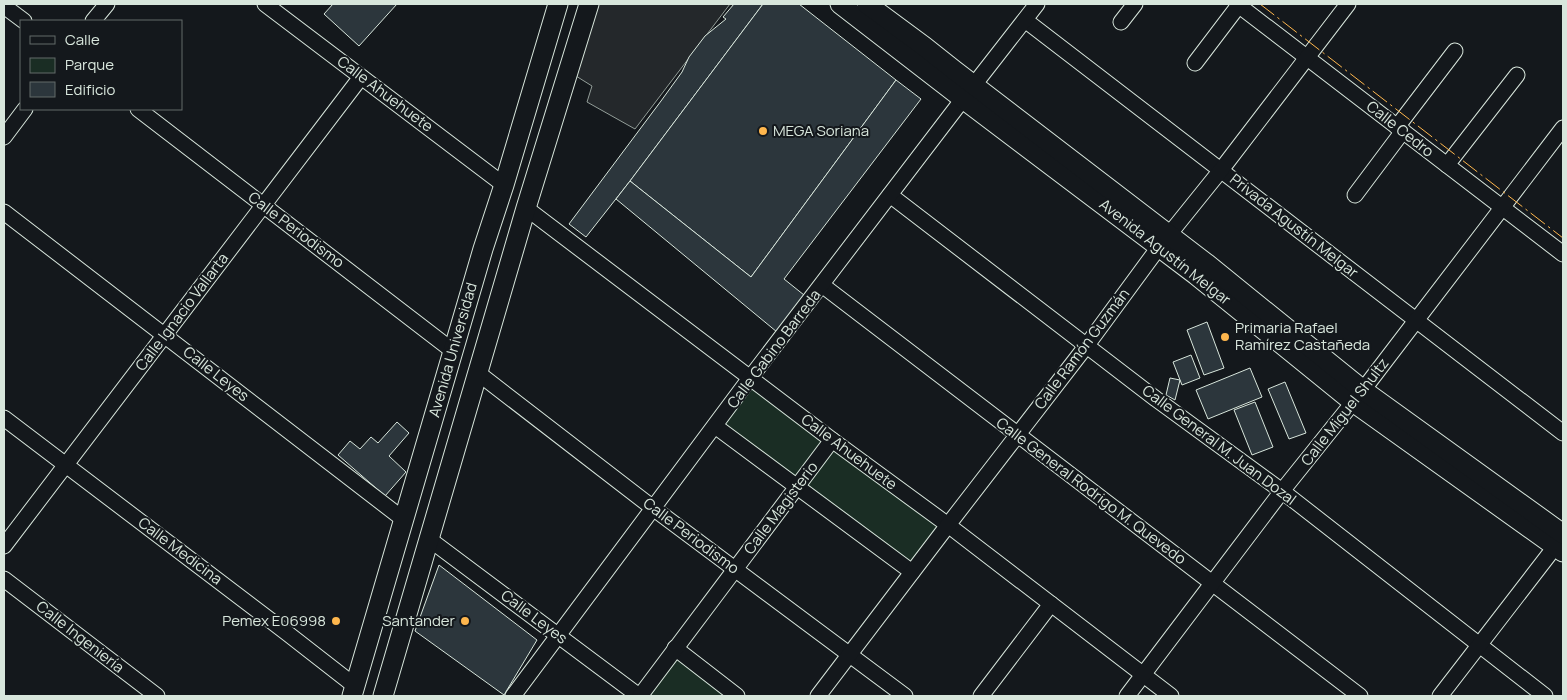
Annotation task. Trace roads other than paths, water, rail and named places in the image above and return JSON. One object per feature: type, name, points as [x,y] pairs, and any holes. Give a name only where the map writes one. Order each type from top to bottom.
[{"type":"main road","name":"Avenida Universidad","points":[[353,691],[483,249],[558,4]]},
{"type":"main road","name":"Avenida Universidad","points":[[383,696],[526,208],[589,4]]},
{"type":"main road","name":"Avenida Agustín Melgar","points":[[840,4],[969,92],[1164,241],[1196,275],[1358,396],[1561,542]]},
{"type":"main road","name":"Avenida Agustín Melgar","points":[[867,4],[925,47],[969,92]]},
{"type":"street","points":[[94,20],[107,4]]},
{"type":"street","name":"Calle Ahuehuete","points":[[265,4],[504,184]]},
{"type":"street","name":"Calle Gabino Barreda","points":[[513,696],[750,378],[1038,4]]},
{"type":"street","points":[[1121,22],[1134,4]]},
{"type":"street","points":[[1195,63],[1238,4]]},
{"type":"street","name":"Calle Cedro","points":[[1238,4],[1563,254]]},
{"type":"street","name":"Calle Ramón Guzmán","points":[[818,696],[1017,434],[1087,346],[1164,241],[1348,4]]},
{"type":"street","points":[[4,6],[23,20]]},
{"type":"street","name":"Privada Agustín Melgar","points":[[1025,20],[1563,433]]},
{"type":"street","points":[[1355,195],[1454,51]]},
{"type":"street","points":[[1447,165],[1517,75]]},
{"type":"street","name":"Calle Ignacio Vallarta","points":[[4,546],[361,77]]},
{"type":"street","points":[[4,137],[24,110]]},
{"type":"street","name":"Calle Periodismo","points":[[139,110],[453,351]]},
{"type":"street","name":"Calle Miguel Shultz","points":[[1127,696],[1282,491],[1358,396],[1563,128]]},
{"type":"street","name":"Calle General M. Juan Dozal","points":[[890,195],[1156,399],[1282,491],[1545,696]]},
{"type":"street","name":"Calle Ahuehuete","points":[[526,208],[832,440],[948,524],[1171,696]]},
{"type":"street","name":"Calle Leyes","points":[[4,212],[403,519]]},
{"type":"street","name":"Calle General Rodrigo M. Quevedo","points":[[822,285],[1360,696]]},
{"type":"street","name":"Calle Periodismo","points":[[478,372],[653,508],[905,696]]},
{"type":"street","name":"Calle Medicina","points":[[4,418],[288,633],[353,691]]},
{"type":"street","points":[[716,426],[912,572]]},
{"type":"street","name":"Calle Magisterio","points":[[639,696],[832,440]]},
{"type":"street","name":"Calle Leyes","points":[[430,539],[639,696]]},
{"type":"street","points":[[1440,696],[1561,542]]},
{"type":"street","name":"Calle Ingeniería","points":[[4,579],[157,696]]},
{"type":"street","points":[[981,696],[1051,604]]},
{"type":"street","points":[[675,648],[737,696]]},
{"type":"place","name":"MEGA Soriana","points":[[763,131]]},
{"type":"place","name":"Primaria Rafael Ramírez Castañeda","points":[[1225,337]]},
{"type":"place","name":"Pemex E06998","points":[[336,621]]},
{"type":"place","name":"Santander","points":[[465,621]]}]
